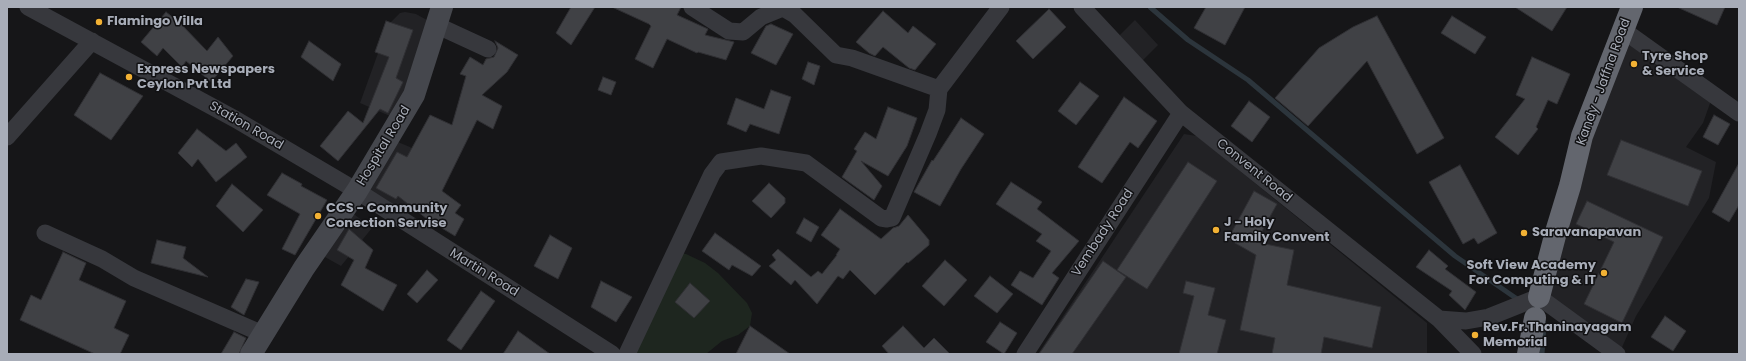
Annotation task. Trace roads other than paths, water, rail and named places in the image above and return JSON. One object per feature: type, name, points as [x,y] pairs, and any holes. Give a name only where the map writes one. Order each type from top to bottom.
[{"type":"highway","name":"Kandy - Jaffna Road","points":[[1539,297],[1570,186],[1582,136],[1632,7]]},
{"type":"highway","points":[[1528,354],[1535,318]]},
{"type":"street","name":"Station Road","points":[[28,7],[235,119],[357,191]]},
{"type":"street","points":[[692,7],[729,31],[743,32],[761,17],[783,8],[795,15],[836,55],[852,58],[939,89]]},
{"type":"street","points":[[627,354],[712,174],[721,162],[761,156],[806,163],[881,218],[892,218],[937,110],[939,89],[1001,7]]},
{"type":"street","name":"Convent Road","points":[[1082,7],[1181,113],[1439,319],[1473,354]]},
{"type":"street","points":[[439,16],[488,49]]},
{"type":"street","name":"Hospital Road","points":[[251,354],[304,268],[357,191],[414,95],[439,16]]},
{"type":"street","points":[[1623,30],[1739,113]]},
{"type":"street","points":[[7,137],[92,41]]},
{"type":"street","name":"Vembady Road","points":[[1025,354],[1181,113]]},
{"type":"street","name":"Martin Road","points":[[357,191],[612,354]]},
{"type":"street","points":[[45,233],[102,259],[134,278],[263,334]]},
{"type":"street","points":[[1439,319],[1466,320],[1489,317],[1539,297],[1617,354]]},
{"type":"waterway","points":[[1150,7],[1188,40],[1248,80],[1455,256],[1520,301]]},
{"type":"waterway","points":[[1542,354],[1544,324]]},
{"type":"place","name":"Flamingo Villa","points":[[99,22]]},
{"type":"place","name":"Tyre Shop & Service","points":[[1634,64]]},
{"type":"place","name":"Express Newspapers Ceylon Pvt Ltd","points":[[129,77]]},
{"type":"place","name":"CCS - Community Conection Servise","points":[[318,216]]},
{"type":"place","name":"J - Holy Family Convent","points":[[1216,230]]},
{"type":"place","name":"Saravanapavan","points":[[1524,233]]},
{"type":"place","name":"Soft View Academy For Computing & IT","points":[[1604,273]]},
{"type":"place","name":"Rev.Fr.Thaninayagam Memorial","points":[[1475,335]]}]
